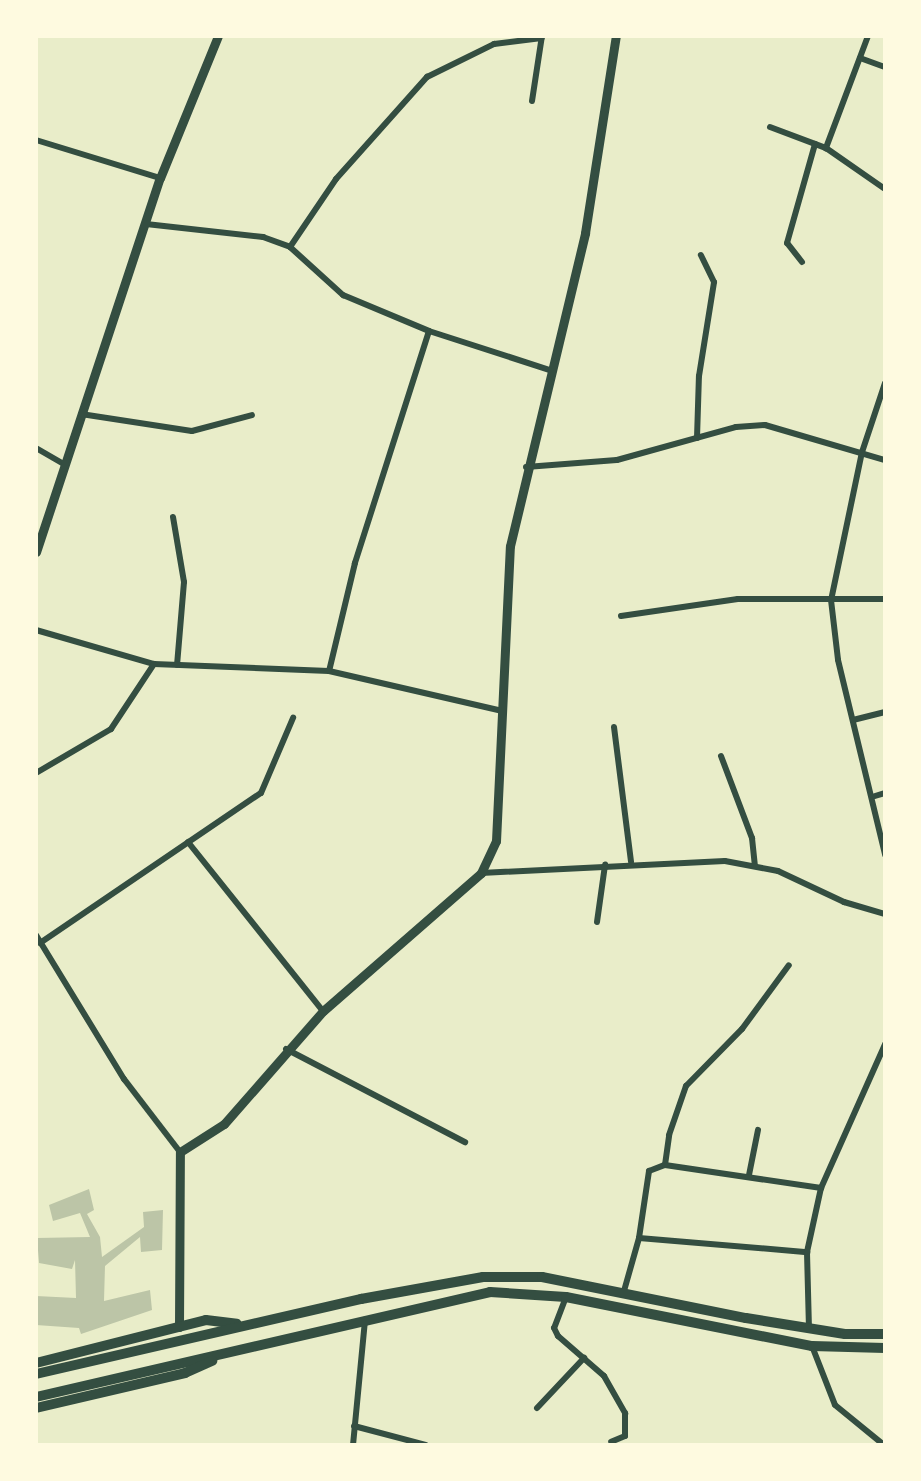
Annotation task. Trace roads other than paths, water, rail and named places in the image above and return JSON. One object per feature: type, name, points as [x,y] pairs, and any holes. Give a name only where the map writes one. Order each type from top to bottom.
[{"type":"highway","points":[[36,1374],[243,1325],[483,1277],[542,1277],[624,1291],[809,1329],[885,1334]]},
{"type":"highway","points":[[36,1397],[365,1318],[478,1294],[566,1297],[812,1346],[885,1348]]},
{"type":"highway","points":[[36,1363],[206,1320],[243,1325]]},
{"type":"highway","points":[[809,1329],[812,1346]]},
{"type":"highway","points":[[36,1408],[184,1373],[241,1348]]},
{"type":"main road","points":[[178,1327],[180,1152],[224,1124],[286,1049],[323,1011],[482,873],[496,841],[506,582],[526,467],[585,233],[616,36]]},
{"type":"main road","points":[[36,552],[62,463],[146,225],[160,178],[216,37]]},
{"type":"street","points":[[826,148],[868,36]]},
{"type":"street","points":[[290,246],[366,146],[427,76],[494,44],[542,37],[532,101]]},
{"type":"street","points":[[860,58],[885,67]]},
{"type":"street","points":[[770,127],[826,148],[885,189]]},
{"type":"street","points":[[36,140],[160,178]]},
{"type":"street","points":[[801,262],[787,243],[815,144]]},
{"type":"street","points":[[146,225],[263,237],[290,246],[344,295],[429,331],[550,370]]},
{"type":"street","points":[[697,438],[699,376],[714,282],[701,255]]},
{"type":"street","points":[[329,671],[355,563],[429,331]]},
{"type":"street","points":[[885,384],[862,452],[831,600],[853,720],[875,796],[885,855]]},
{"type":"street","points":[[81,414],[192,431],[252,415]]},
{"type":"street","points":[[526,467],[617,460],[697,438],[765,425],[885,460]]},
{"type":"street","points":[[36,448],[62,463]]},
{"type":"street","points":[[172,517],[184,582],[177,665]]},
{"type":"street","points":[[621,616],[738,599],[885,598]]},
{"type":"street","points":[[36,630],[154,664],[329,671],[502,711]]},
{"type":"street","points":[[36,773],[123,719],[154,664]]},
{"type":"street","points":[[853,720],[885,712]]},
{"type":"street","points":[[40,943],[261,793],[292,718]]},
{"type":"street","points":[[614,727],[631,862]]},
{"type":"street","points":[[722,756],[752,838],[755,865]]},
{"type":"street","points":[[875,796],[885,793]]},
{"type":"street","points":[[188,842],[323,1011]]},
{"type":"street","points":[[482,873],[631,862],[755,865],[885,914]]},
{"type":"street","points":[[597,922],[605,865]]},
{"type":"street","points":[[36,934],[124,1079],[180,1152]]},
{"type":"street","points":[[665,1165],[669,1135],[686,1086],[742,1029],[789,965]]},
{"type":"street","points":[[809,1329],[807,1251],[821,1188],[885,1044]]},
{"type":"street","points":[[286,1049],[465,1142]]},
{"type":"street","points":[[749,1175],[758,1130]]},
{"type":"street","points":[[624,1291],[639,1238],[649,1171],[665,1165],[749,1175],[821,1188]]},
{"type":"street","points":[[639,1238],[807,1251]]},
{"type":"street","points":[[566,1297],[554,1328],[604,1376],[625,1413],[625,1436],[611,1442]]},
{"type":"street","points":[[353,1445],[365,1318]]},
{"type":"street","points":[[812,1346],[835,1405],[885,1445]]},
{"type":"street","points":[[537,1408],[584,1358]]},
{"type":"street","points":[[354,1426],[426,1445]]}]
